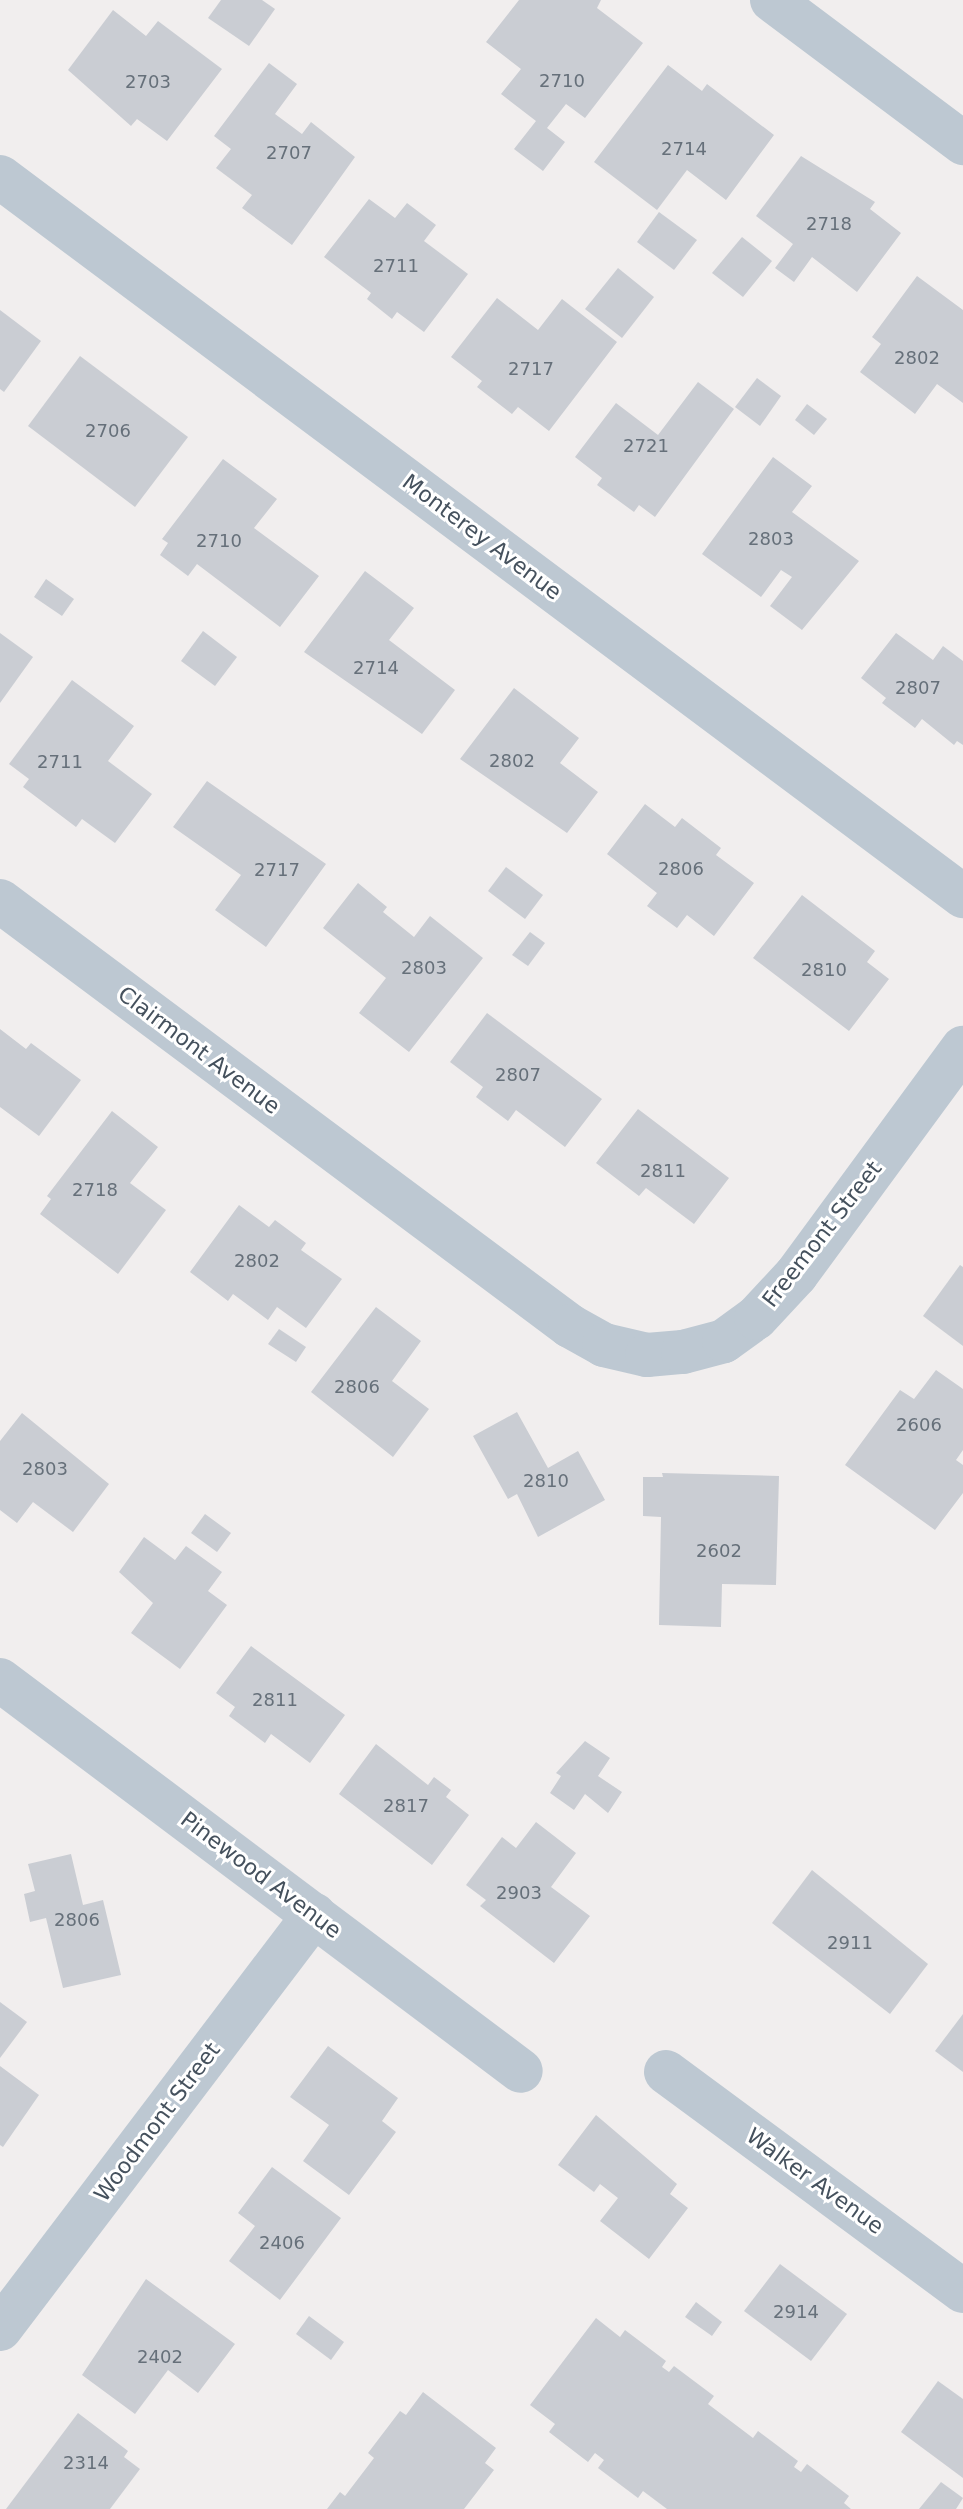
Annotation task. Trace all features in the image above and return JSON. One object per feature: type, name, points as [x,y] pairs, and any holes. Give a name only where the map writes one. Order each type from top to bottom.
[{"type":"street","points":[[772,0],[963,143]]},
{"type":"street","name":"Monterey Avenue","points":[[0,177],[963,896]]},
{"type":"street","name":"Clairmont Avenue","points":[[0,901],[399,1200]]},
{"type":"street","name":"Freemont Street","points":[[399,1200],[570,1326],[604,1345],[647,1355],[683,1352],[724,1341],[766,1307],[963,1048]]},
{"type":"street","name":"Pinewood Avenue","points":[[0,1680],[521,2071]]},
{"type":"street","name":"Woodmont Street","points":[[0,2329],[314,1915]]},
{"type":"street","name":"Walker Avenue","points":[[666,2072],[963,2291]]},
{"type":"building","points":[[221,0],[262,0],[275,9],[249,46],[208,18]]},
{"type":"building","points":[[519,0],[601,0],[597,8],[643,43],[585,118],[566,104],[547,128],[565,142],[543,171],[514,149],[536,121],[501,94],[521,69],[486,42]]},
{"type":"building","points":[[113,10],[146,36],[158,21],[222,69],[167,141],[137,119],[131,126],[68,70]]},
{"type":"building","points":[[269,63],[297,84],[275,114],[302,134],[311,122],[355,157],[292,245],[242,208],[252,195],[216,168],[231,149],[214,136]]},
{"type":"building","points":[[668,65],[702,91],[707,84],[774,135],[726,200],[687,170],[657,210],[594,162]]},
{"type":"building","points":[[801,156],[875,202],[870,209],[901,233],[857,292],[812,257],[794,282],[775,268],[793,244],[756,216]]},
{"type":"building","points":[[369,199],[395,218],[407,203],[436,225],[424,241],[468,274],[424,332],[397,312],[392,319],[367,299],[371,293],[324,257]]},
{"type":"building","points":[[659,212],[697,240],[674,270],[637,242]]},
{"type":"building","points":[[742,237],[772,261],[743,297],[712,273]]},
{"type":"building","points":[[618,268],[654,297],[622,338],[585,309]]},
{"type":"building","points":[[917,276],[963,310],[963,403],[937,384],[915,414],[860,372],[881,344],[872,337]]},
{"type":"building","points":[[497,298],[538,330],[562,299],[617,342],[549,431],[518,407],[512,414],[477,387],[482,381],[451,357]]},
{"type":"building","points":[[0,310],[41,341],[4,392],[0,389]]},
{"type":"building","points":[[80,356],[188,437],[135,507],[28,426]]},
{"type":"building","points":[[757,378],[781,396],[760,426],[735,407]]},
{"type":"building","points":[[698,382],[734,409],[655,517],[639,505],[634,512],[597,485],[602,478],[575,457],[616,403],[658,435]]},
{"type":"building","points":[[807,404],[827,419],[814,435],[795,420]]},
{"type":"building","points":[[773,457],[812,486],[792,512],[859,561],[802,630],[770,606],[792,577],[781,570],[761,597],[702,554]]},
{"type":"building","points":[[223,459],[277,499],[254,528],[319,576],[280,627],[197,564],[188,576],[160,555],[168,543],[162,539]]},
{"type":"building","points":[[365,571],[414,608],[389,640],[455,690],[422,734],[304,652]]},
{"type":"building","points":[[46,579],[74,599],[62,616],[34,597]]},
{"type":"building","points":[[203,631],[237,657],[215,686],[181,661]]},
{"type":"building","points":[[0,633],[33,657],[0,703]]},
{"type":"building","points":[[896,633],[933,660],[943,646],[963,661],[963,745],[957,741],[954,745],[922,719],[915,728],[882,703],[886,698],[861,678]]},
{"type":"building","points":[[72,680],[134,726],[108,761],[152,794],[115,843],[82,819],[76,827],[23,787],[29,779],[9,764]]},
{"type":"building","points":[[514,688],[579,738],[560,763],[598,792],[567,833],[460,759]]},
{"type":"building","points":[[207,781],[326,864],[266,947],[215,910],[241,875],[173,827]]},
{"type":"building","points":[[645,804],[675,827],[682,818],[721,848],[716,855],[754,883],[714,936],[687,915],[677,928],[647,906],[657,893],[607,854]]},
{"type":"building","points":[[506,867],[543,895],[525,919],[488,891]]},
{"type":"building","points":[[358,883],[387,907],[383,912],[414,937],[430,916],[483,958],[409,1052],[359,1013],[386,978],[323,928]]},
{"type":"building","points":[[802,895],[875,951],[867,962],[889,979],[849,1031],[753,958]]},
{"type":"building","points":[[530,932],[545,943],[528,966],[512,955]]},
{"type":"building","points":[[487,1013],[602,1099],[565,1147],[516,1110],[508,1121],[476,1097],[483,1087],[450,1062]]},
{"type":"building","points":[[0,1029],[26,1049],[31,1043],[81,1080],[39,1136],[0,1107]]},
{"type":"building","points":[[638,1109],[729,1178],[694,1224],[646,1188],[639,1196],[596,1163]]},
{"type":"building","points":[[112,1111],[158,1147],[130,1183],[166,1210],[118,1274],[40,1214],[51,1199],[47,1196]]},
{"type":"building","points":[[239,1205],[269,1227],[275,1220],[306,1243],[301,1250],[342,1279],[306,1328],[277,1307],[268,1320],[233,1294],[228,1301],[190,1272]]},
{"type":"building","points":[[960,1265],[963,1267],[963,1346],[923,1316]]},
{"type":"building","points":[[376,1307],[421,1341],[392,1381],[429,1409],[393,1457],[311,1392]]},
{"type":"building","points":[[279,1329],[306,1347],[296,1362],[268,1344]]},
{"type":"building","points":[[936,1370],[963,1389],[963,1450],[956,1460],[963,1465],[963,1493],[935,1530],[845,1465],[900,1390],[914,1399]]},
{"type":"building","points":[[517,1412],[548,1468],[578,1451],[605,1500],[538,1537],[517,1494],[508,1499],[473,1436]]},
{"type":"building","points":[[22,1413],[109,1484],[73,1532],[33,1502],[17,1523],[0,1510],[0,1441]]},
{"type":"building","points":[[662,1473],[779,1476],[776,1585],[722,1584],[721,1627],[659,1625],[661,1517],[643,1516],[643,1477],[663,1477]]},
{"type":"building","points":[[205,1514],[231,1533],[217,1552],[191,1533]]},
{"type":"building","points":[[144,1537],[175,1560],[186,1546],[222,1572],[208,1591],[227,1605],[180,1669],[131,1633],[153,1603],[119,1572]]},
{"type":"building","points":[[251,1646],[345,1715],[310,1763],[271,1734],[265,1743],[229,1716],[235,1707],[216,1693]]},
{"type":"building","points":[[585,1741],[610,1758],[598,1776],[622,1792],[608,1813],[585,1794],[574,1810],[550,1793],[561,1776],[556,1773]]},
{"type":"building","points":[[376,1744],[428,1785],[434,1777],[451,1790],[446,1797],[469,1815],[432,1865],[339,1794]]},
{"type":"building","points":[[536,1822],[576,1853],[551,1887],[590,1916],[554,1963],[480,1906],[486,1900],[466,1885],[502,1837],[516,1848]]},
{"type":"building","points":[[71,1854],[83,1905],[103,1900],[121,1975],[63,1988],[46,1918],[30,1922],[24,1894],[35,1891],[28,1864]]},
{"type":"building","points":[[812,1870],[928,1964],[890,2014],[772,1923]]},
{"type":"building","points":[[0,2002],[27,2022],[0,2058]]},
{"type":"building","points":[[963,2014],[963,2072],[935,2051]]},
{"type":"building","points":[[328,2046],[398,2098],[382,2121],[396,2132],[349,2195],[303,2161],[329,2125],[290,2097]]},
{"type":"building","points":[[0,2066],[39,2095],[3,2147],[0,2145]]},
{"type":"building","points":[[596,2115],[677,2184],[670,2194],[688,2208],[649,2259],[600,2221],[618,2198],[600,2184],[594,2192],[558,2165]]},
{"type":"building","points":[[272,2167],[341,2218],[280,2300],[229,2261],[255,2226],[238,2213]]},
{"type":"building","points":[[780,2264],[847,2314],[811,2361],[744,2311]]},
{"type":"building","points":[[146,2279],[235,2344],[198,2393],[168,2370],[135,2414],[82,2375]]},
{"type":"building","points":[[696,2302],[722,2322],[712,2336],[685,2317]]},
{"type":"building","points":[[309,2316],[344,2342],[331,2360],[296,2334]]},
{"type":"building","points":[[596,2318],[620,2337],[625,2330],[666,2361],[662,2367],[669,2372],[674,2366],[714,2396],[708,2404],[753,2438],[758,2431],[798,2461],[794,2467],[801,2472],[807,2464],[849,2496],[844,2503],[851,2509],[667,2509],[643,2491],[638,2498],[598,2468],[604,2460],[595,2453],[588,2462],[549,2432],[555,2424],[530,2405]]},
{"type":"building","points":[[938,2381],[963,2399],[963,2478],[901,2432]]},
{"type":"building","points":[[423,2392],[496,2448],[485,2463],[494,2470],[464,2509],[327,2509],[340,2492],[345,2496],[374,2458],[368,2453],[400,2411],[406,2415]]},
{"type":"building","points":[[78,2413],[128,2451],[124,2457],[140,2469],[110,2509],[6,2509]]},
{"type":"building","points":[[941,2482],[963,2498],[956,2509],[919,2509]]}]
